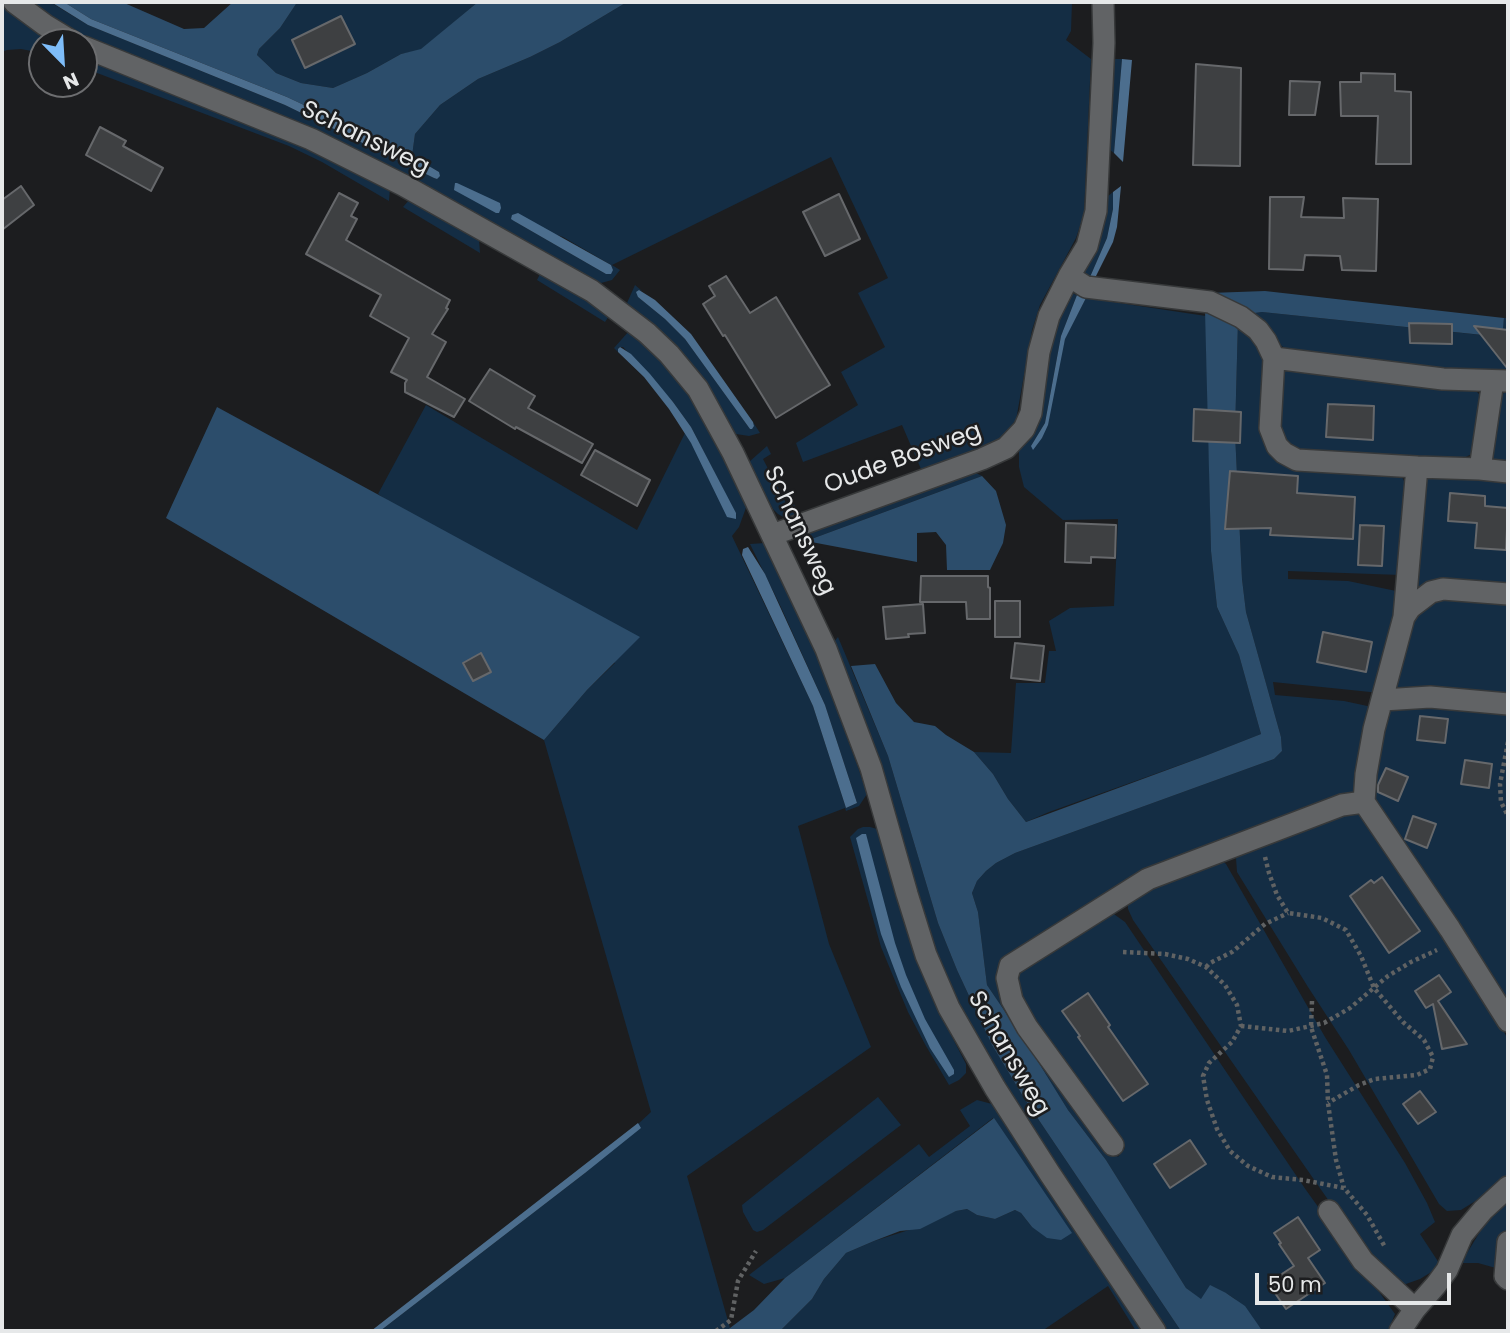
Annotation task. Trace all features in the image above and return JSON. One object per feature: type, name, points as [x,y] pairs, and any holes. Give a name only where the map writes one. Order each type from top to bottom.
[{"type":"street","points":[[14,2],[49,28]]},
{"type":"street","name":"Oude Bosweg","points":[[772,534],[982,459],[1006,448],[1024,429],[1031,414],[1040,352],[1049,316],[1087,246],[1096,211],[1104,43],[1103,2]]},
{"type":"street","name":"Schansweg","points":[[98,53],[311,139],[403,185],[592,291],[647,333],[669,354],[698,389],[733,453],[826,649],[866,756],[922,943],[949,1009],[1050,1174],[1156,1331]]},
{"type":"street","points":[[1069,276],[1086,287],[1210,303],[1241,317],[1258,330],[1274,358],[1269,428],[1277,446],[1297,460],[1508,472]]},
{"type":"street","points":[[1274,358],[1443,379],[1501,381],[1480,469]]},
{"type":"street","points":[[1417,467],[1404,617],[1374,729],[1364,802],[1508,1021]]},
{"type":"street","points":[[1404,617],[1419,600],[1431,592],[1443,589],[1508,594]]},
{"type":"street","points":[[1383,700],[1430,697],[1508,704]]},
{"type":"street","points":[[1113,1144],[1027,1027],[1012,1000],[1007,978],[1010,966],[1148,879],[1342,804],[1364,802]]},
{"type":"street","points":[[1401,1331],[1447,1269],[1462,1235],[1483,1210],[1508,1187]]},
{"type":"street","points":[[1329,1211],[1363,1261],[1415,1309]]},
{"type":"street","points":[[1508,1242],[1505,1276],[1508,1279]]},
{"type":"path","points":[[1508,742],[1500,784],[1501,802],[1508,816]]},
{"type":"path","points":[[1266,835],[1265,859],[1277,895],[1288,912]]},
{"type":"path","points":[[1206,967],[1232,952],[1265,924],[1288,912],[1322,918],[1346,930],[1361,956],[1374,988],[1424,1040],[1433,1057],[1430,1069],[1418,1075],[1375,1079],[1328,1103]]},
{"type":"path","points":[[1241,1026],[1288,1031],[1324,1023],[1350,1008],[1388,976],[1457,941]]},
{"type":"path","points":[[1123,952],[1165,954],[1188,959],[1206,967],[1226,985],[1237,1005],[1241,1026],[1232,1042],[1209,1063],[1203,1076],[1207,1100],[1217,1129],[1230,1151],[1248,1166],[1272,1177],[1344,1188]]},
{"type":"path","points":[[1312,1001],[1311,1027],[1327,1075],[1336,1160],[1344,1188],[1367,1215],[1390,1256]]},
{"type":"path","points":[[716,1331],[732,1320],[737,1281],[756,1251]]},
{"type":"shaded area","points":[[32,2],[50,2],[95,28],[68,28]]},
{"type":"shaded area","points":[[51,2],[64,2],[91,19],[287,97],[412,156],[439,172],[440,176],[434,178],[285,105],[88,25]]},
{"type":"shaded area","points":[[64,2],[122,2],[184,29],[204,28],[233,2],[296,2],[280,28],[259,49],[257,55],[276,73],[301,83],[333,88],[401,54],[421,49],[478,2],[627,2],[560,42],[478,79],[440,105],[415,134],[412,156],[287,97],[91,19]]},
{"type":"shaded area","points":[[296,2],[478,2],[421,50],[401,54],[333,88],[301,83],[276,73],[257,55],[259,49],[280,28]]},
{"type":"shaded area","points":[[627,2],[1072,2],[1071,31],[1066,40],[1091,59],[1084,214],[1076,238],[1040,305],[1032,330],[1016,420],[996,443],[921,469],[902,425],[803,462],[796,443],[858,405],[841,372],[885,347],[858,293],[888,278],[831,157],[612,265],[620,270],[612,280],[601,283],[346,145],[269,110],[98,42],[98,29],[285,105],[437,179],[439,172],[412,156],[415,134],[440,105],[478,79],[560,42]],"holes":[[[514,221],[563,237],[611,265],[613,270],[606,274]]]},
{"type":"shaded area","points":[[2,5],[31,28],[28,28],[28,50],[2,52]]},
{"type":"shaded area","points":[[1110,59],[1122,59],[1114,153],[1106,147]]},
{"type":"shaded area","points":[[1122,59],[1132,60],[1123,162],[1114,153]]},
{"type":"shaded area","points":[[98,63],[300,144],[390,188],[389,201],[289,146],[98,73]]},
{"type":"shaded area","points":[[455,183],[500,203],[499,213],[454,190]]},
{"type":"shaded area","points":[[1121,186],[1113,242],[1094,280],[1090,277],[1107,238],[1113,209],[1113,192]]},
{"type":"shaded area","points":[[1113,192],[1113,209],[1107,238],[1090,277],[1082,266],[1102,201]]},
{"type":"shaded area","points":[[410,199],[479,240],[480,253],[403,207]]},
{"type":"shaded area","points":[[518,213],[611,265],[611,274],[606,274],[511,219],[512,215]]},
{"type":"shaded area","points":[[540,274],[609,316],[605,322],[537,280]]},
{"type":"shaded area","points":[[635,285],[642,291],[639,290],[638,297],[685,339],[750,429],[754,426],[753,422],[760,433],[749,436],[736,434],[706,384],[682,354],[627,303]]},
{"type":"shaded area","points":[[639,290],[655,300],[691,334],[753,422],[752,429],[685,339],[638,297],[636,292]]},
{"type":"shaded area","points":[[1265,291],[1504,318],[1502,337],[1262,312],[1248,314],[1210,293]]},
{"type":"shaded area","points":[[1068,292],[1077,295],[1061,336],[1045,423],[1031,446],[1042,438],[1065,338],[1086,298],[1206,316],[1211,551],[1217,607],[1239,655],[1261,734],[1026,822],[993,774],[974,752],[1011,753],[1016,683],[1045,683],[1049,651],[1056,651],[1049,621],[1070,608],[1114,606],[1118,519],[1063,520],[1024,487],[1019,467],[1019,450],[1046,352]]},
{"type":"shaded area","points":[[1077,295],[1086,298],[1065,339],[1048,425],[1033,450],[1031,446],[1045,423],[1061,336]]},
{"type":"shaded area","points":[[1205,310],[1238,321],[1235,433],[1242,579],[1246,612],[1281,737],[1282,751],[1274,759],[1015,853],[986,871],[977,881],[972,893],[978,912],[987,985],[1068,1110],[1106,1160],[1186,1288],[1201,1299],[1210,1285],[1226,1293],[1245,1306],[1260,1331],[1181,1331],[1024,1098],[992,1045],[938,923],[888,756],[851,666],[875,664],[896,703],[914,722],[935,726],[974,752],[993,774],[1026,822],[1261,734],[1239,655],[1217,607],[1211,551]]},
{"type":"shaded area","points":[[1262,312],[1501,337],[1504,318],[1508,318],[1508,374],[1449,375],[1291,353],[1270,337],[1248,314]]},
{"type":"shaded area","points":[[1238,321],[1266,354],[1271,449],[1401,475],[1405,483],[1401,575],[1288,571],[1288,579],[1348,581],[1401,592],[1380,693],[1273,682],[1275,695],[1344,701],[1372,707],[1357,792],[1145,876],[1002,968],[1054,1070],[1118,1157],[1125,1148],[1074,1079],[1031,1014],[1013,983],[1011,974],[1111,912],[1125,922],[1306,1190],[1395,1314],[1388,1331],[1260,1331],[1235,1299],[1226,1293],[1201,1300],[1186,1288],[1106,1160],[1068,1110],[987,985],[978,912],[972,893],[977,881],[986,871],[1015,853],[1274,759],[1282,751],[1281,737],[1246,612],[1242,579],[1235,433]]},
{"type":"shaded area","points":[[629,331],[654,353],[688,394],[747,505],[739,527],[732,536],[813,706],[846,808],[857,803],[825,705],[750,544],[765,543],[816,653],[859,770],[867,794],[859,806],[846,811],[845,808],[798,826],[829,944],[871,1047],[687,1176],[730,1328],[726,1331],[380,1331],[585,1173],[651,1112],[544,740],[587,690],[615,663],[378,494],[426,405],[637,530],[685,433],[737,516],[691,427],[673,402],[623,347],[619,347],[618,352],[614,348]]},
{"type":"shaded area","points":[[620,347],[631,354],[650,374],[691,427],[736,513],[736,519],[727,517],[691,443],[644,377],[618,352]]},
{"type":"shaded area","points":[[1281,368],[1467,388],[1477,392],[1482,397],[1474,453],[1457,461],[1302,452],[1277,436]]},
{"type":"shaded area","points":[[1506,390],[1508,468],[1491,459],[1501,397]]},
{"type":"shaded area","points":[[217,407],[640,637],[587,690],[544,740],[166,518]]},
{"type":"shaded area","points":[[767,446],[771,454],[763,459],[788,507],[794,504],[800,518],[785,518],[773,509],[749,462]]},
{"type":"shaded area","points":[[970,470],[982,476],[806,541],[799,539],[806,531]]},
{"type":"shaded area","points":[[1425,472],[1508,478],[1508,590],[1411,597]]},
{"type":"shaded area","points":[[982,476],[996,491],[1006,525],[1003,543],[990,570],[947,570],[946,545],[936,532],[917,533],[917,562],[806,541]]},
{"type":"shaded area","points":[[748,547],[765,574],[825,705],[857,803],[846,808],[813,706],[742,555],[743,549]]},
{"type":"shaded area","points":[[1434,597],[1508,598],[1508,701],[1390,691],[1412,614]]},
{"type":"shaded area","points":[[838,637],[888,756],[938,923],[992,1045],[1024,1098],[1181,1331],[1166,1331],[1014,1103],[970,1027],[927,927],[833,643]]},
{"type":"shaded area","points":[[1397,706],[1508,709],[1508,1008],[1371,795],[1369,779],[1389,711]]},
{"type":"shaded area","points":[[1355,809],[1363,814],[1497,1017],[1508,1040],[1508,1176],[1493,1190],[1461,1210],[1447,1211],[1439,1204],[1349,1050],[1237,872],[1236,858],[1240,852]]},
{"type":"shaded area","points":[[863,827],[877,829],[910,942],[934,1002],[966,1064],[966,1073],[949,1085],[908,1012],[881,947],[850,837]]},
{"type":"shaded area","points":[[866,834],[906,975],[925,1019],[954,1070],[954,1074],[949,1077],[930,1048],[901,987],[881,934],[856,838]]},
{"type":"shaded area","points":[[1221,860],[1226,864],[1325,1037],[1405,1163],[1427,1203],[1435,1222],[1420,1234],[1441,1266],[1420,1279],[1403,1285],[1368,1257],[1133,920],[1128,904],[1137,891]]},
{"type":"shaded area","points":[[878,1097],[901,1125],[763,1230],[753,1230],[742,1205]]},
{"type":"shaded area","points":[[977,1100],[992,1104],[1144,1331],[1136,1331],[1108,1286],[1042,1331],[780,1331],[812,1299],[824,1279],[846,1253],[956,1211],[967,1209],[977,1215],[995,1219],[1015,1210],[1021,1213],[1032,1227],[1071,1234],[993,1118],[785,1278],[764,1284],[749,1275],[919,1144],[929,1157],[970,1126],[960,1110]]},
{"type":"shaded area","points":[[994,1118],[1072,1233],[1061,1240],[1047,1238],[1015,1210],[995,1219],[977,1215],[967,1209],[956,1211],[920,1229],[900,1231],[846,1253],[824,1279],[812,1299],[780,1331],[726,1331],[754,1310],[785,1278]]},
{"type":"shaded area","points":[[638,1123],[641,1128],[585,1173],[380,1331],[371,1331]]},
{"type":"shaded area","points":[[1508,1200],[1508,1235],[1503,1270],[1478,1263],[1461,1263],[1484,1225]]},
{"type":"building","points":[[341,16],[355,44],[305,68],[292,40]]},
{"type":"building","points":[[1196,64],[1241,68],[1240,166],[1193,165]]},
{"type":"building","points":[[1361,73],[1395,74],[1395,91],[1411,92],[1411,164],[1376,164],[1378,116],[1341,116],[1340,82],[1361,82]]},
{"type":"building","points":[[1290,81],[1320,82],[1315,115],[1289,115]]},
{"type":"building","points":[[100,127],[126,141],[123,146],[163,168],[151,191],[86,155]]},
{"type":"building","points":[[21,186],[34,205],[2,230],[2,200]]},
{"type":"building","points":[[339,193],[358,203],[351,216],[357,219],[346,240],[450,300],[446,308],[448,309],[432,334],[446,342],[427,377],[465,399],[454,417],[405,392],[407,380],[391,372],[409,338],[370,316],[381,295],[306,254]]},
{"type":"building","points":[[839,194],[860,239],[825,256],[803,212]]},
{"type":"building","points":[[1270,197],[1304,197],[1301,217],[1344,218],[1343,198],[1378,199],[1376,271],[1342,270],[1340,256],[1305,255],[1303,270],[1269,269]]},
{"type":"building","points":[[726,276],[750,313],[776,297],[830,385],[776,418],[703,304],[715,296],[709,286]]},
{"type":"building","points":[[1409,323],[1452,324],[1452,344],[1410,343]]},
{"type":"building","points":[[1474,326],[1508,330],[1508,368],[1507,368]]},
{"type":"building","points":[[490,369],[535,396],[528,408],[593,444],[582,463],[516,427],[515,429],[469,401]]},
{"type":"building","points":[[1328,404],[1374,406],[1373,440],[1326,437]]},
{"type":"building","points":[[1194,409],[1241,412],[1240,443],[1193,441]]},
{"type":"building","points":[[595,450],[650,480],[637,506],[581,475]]},
{"type":"building","points":[[1230,471],[1298,476],[1297,493],[1355,497],[1353,539],[1270,535],[1271,528],[1225,529]]},
{"type":"building","points":[[1450,493],[1485,496],[1485,506],[1508,508],[1506,550],[1475,548],[1477,523],[1448,521]]},
{"type":"building","points":[[1066,523],[1116,525],[1115,558],[1091,557],[1091,563],[1065,562]]},
{"type":"building","points":[[1360,525],[1384,526],[1382,566],[1358,565]]},
{"type":"building","points":[[921,576],[988,576],[990,619],[967,619],[966,602],[920,602]]},
{"type":"building","points":[[995,601],[1020,601],[1020,637],[995,637]]},
{"type":"building","points":[[923,604],[925,633],[886,639],[883,607]]},
{"type":"building","points":[[1323,632],[1372,642],[1366,672],[1317,662]]},
{"type":"building","points":[[1015,643],[1044,646],[1040,681],[1011,678]]},
{"type":"building","points":[[481,653],[491,672],[473,681],[463,663]]},
{"type":"building","points":[[1420,716],[1448,719],[1445,743],[1417,740]]},
{"type":"building","points":[[1465,760],[1492,764],[1489,788],[1461,784]]},
{"type":"building","points":[[1386,768],[1408,777],[1398,801],[1378,792],[1378,785]]},
{"type":"building","points":[[1413,816],[1436,824],[1427,848],[1405,839]]},
{"type":"building","points":[[1382,877],[1420,931],[1389,953],[1350,896],[1371,880],[1374,883]]},
{"type":"building","points":[[1439,975],[1451,992],[1438,1001],[1467,1044],[1442,1049],[1433,1004],[1426,1008],[1415,991]]},
{"type":"building","points":[[1088,993],[1148,1084],[1123,1101],[1062,1011]]},
{"type":"building","points":[[1420,1091],[1436,1112],[1418,1124],[1403,1104]]},
{"type":"building","points":[[1190,1140],[1206,1164],[1170,1188],[1154,1164]]},
{"type":"building","points":[[1298,1217],[1320,1250],[1308,1258],[1325,1283],[1286,1309],[1268,1283],[1294,1266],[1274,1233]]}]
